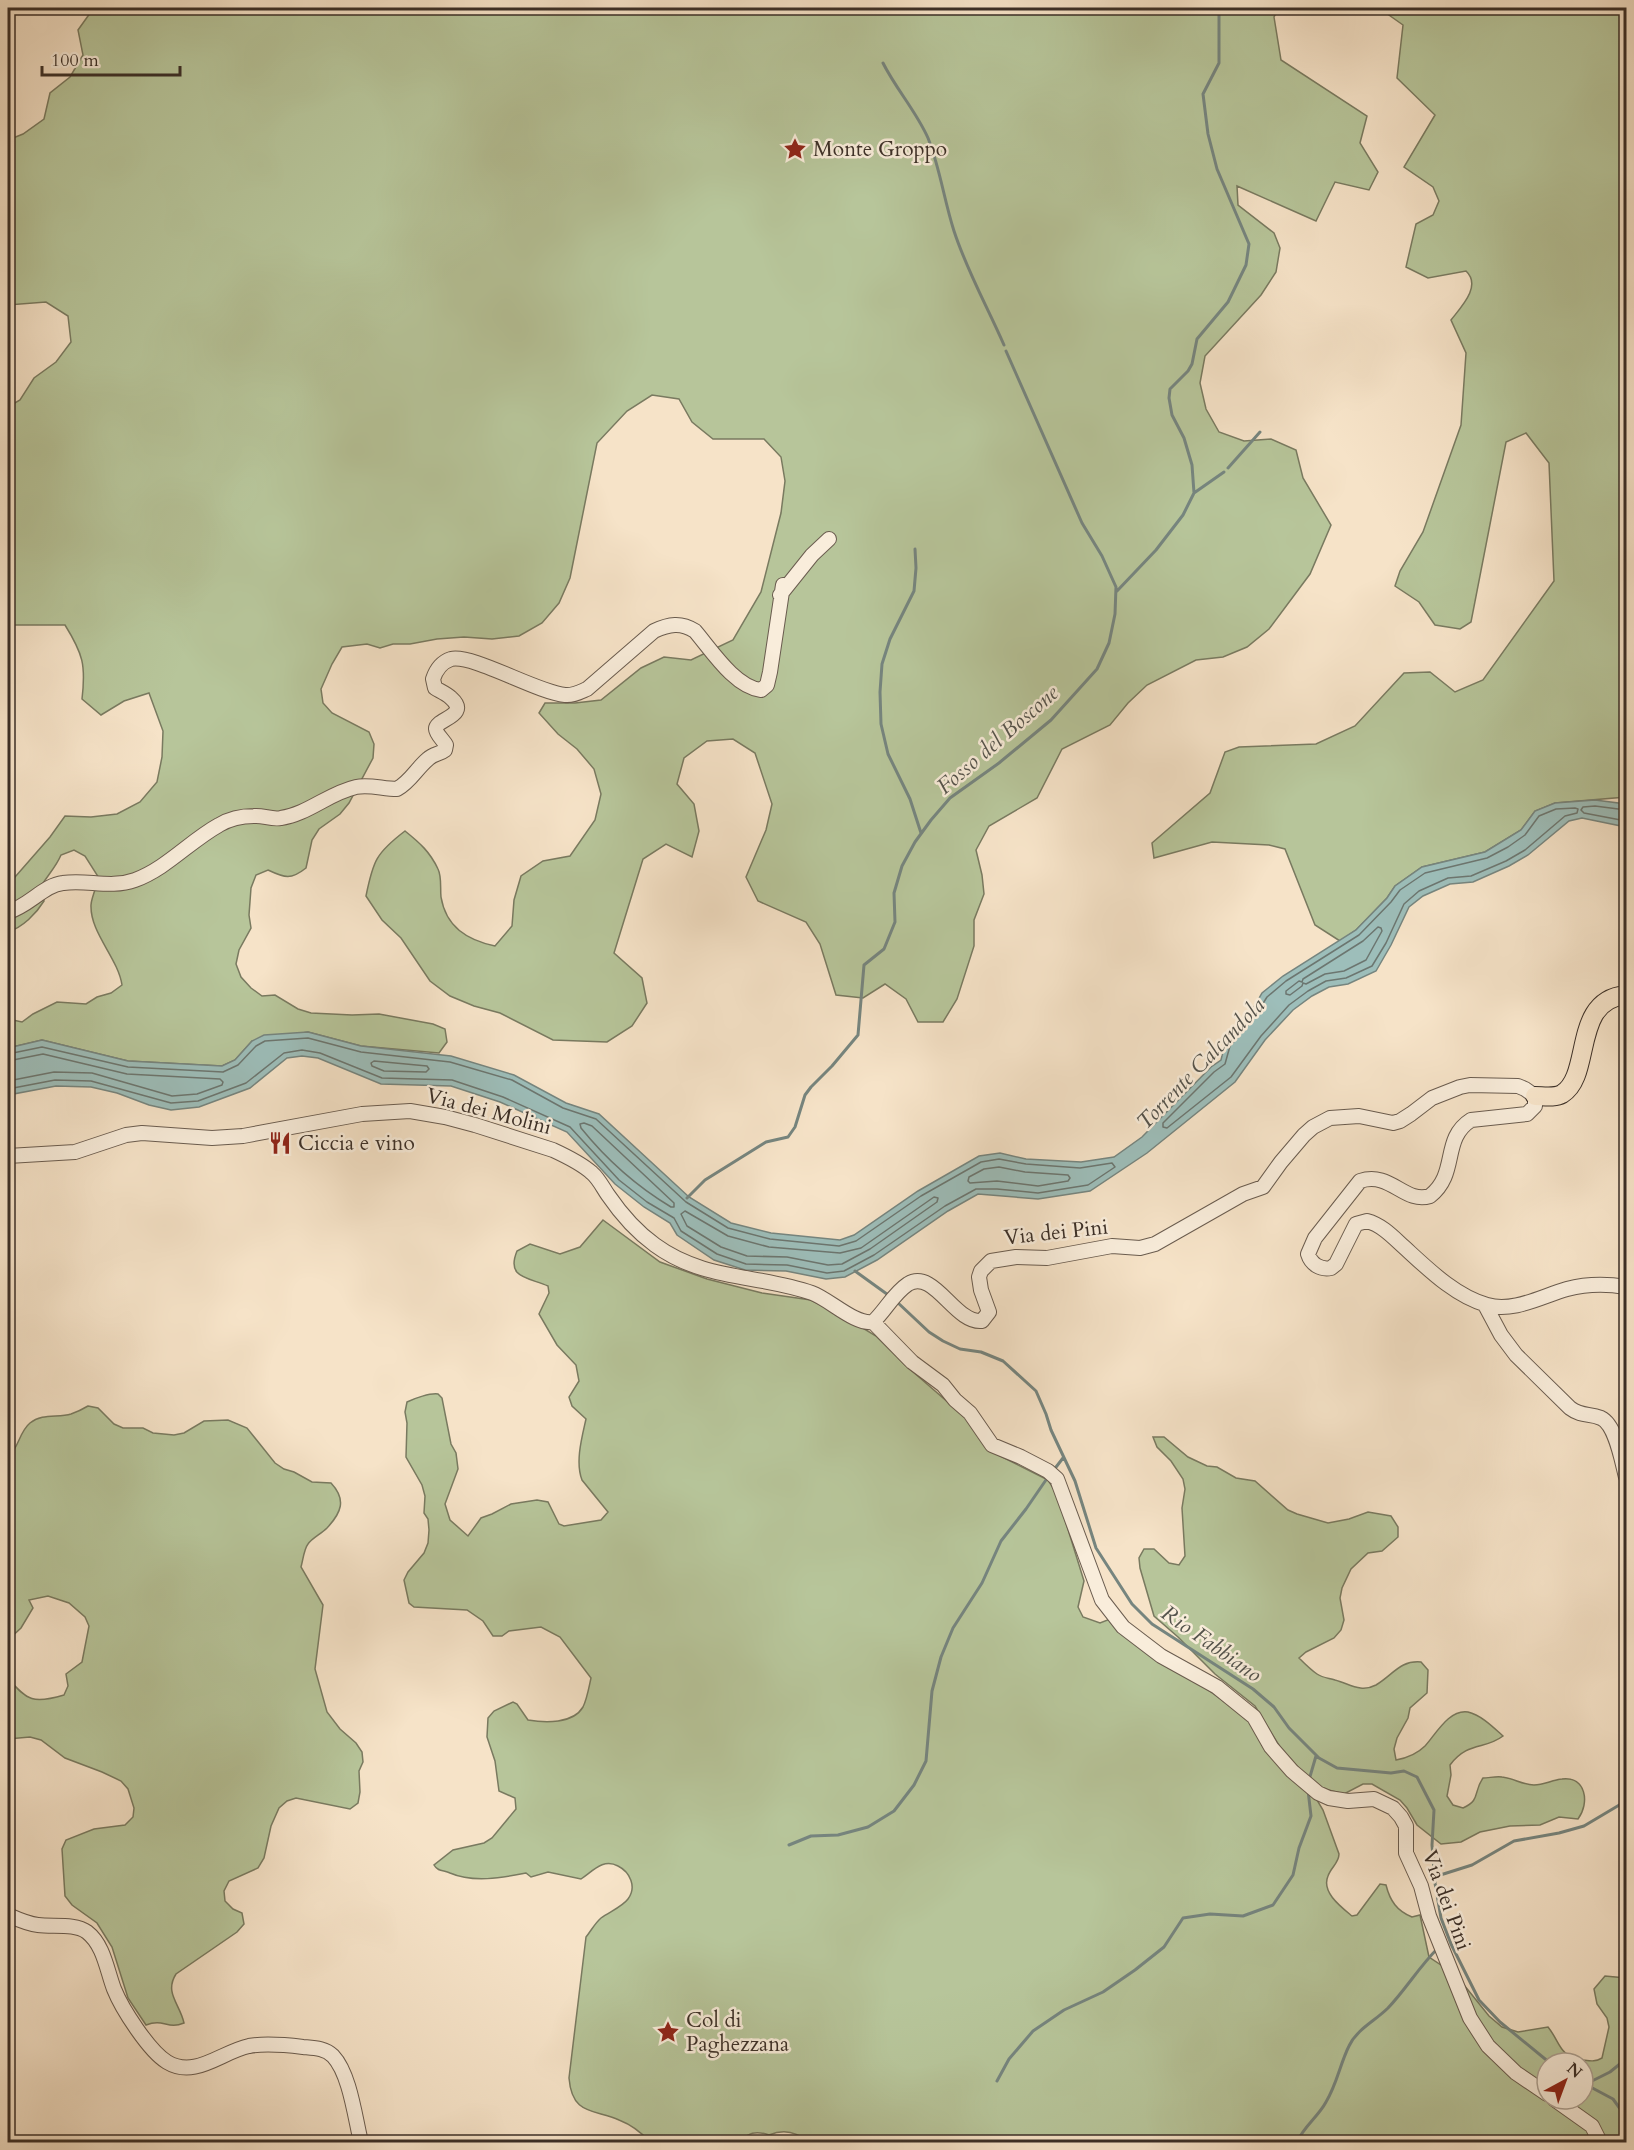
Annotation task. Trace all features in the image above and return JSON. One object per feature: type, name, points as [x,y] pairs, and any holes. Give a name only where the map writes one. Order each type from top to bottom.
[{"type":"main road","points":[[1534,1096],[1558,1096],[1566,1091],[1574,1080],[1588,1028],[1595,1014],[1612,998],[1626,995]]},
{"type":"street","points":[[8,912],[20,908],[45,890],[61,883],[112,884],[135,880],[159,868],[218,825],[233,819],[254,816],[279,819],[291,816],[334,794],[358,786],[397,789],[409,781],[431,756],[445,750],[446,745],[435,728],[439,722],[452,717],[456,705],[451,697],[435,688],[433,679],[442,664],[449,660],[457,659],[473,663],[539,689],[567,696],[587,689],[654,631],[667,625],[678,625],[688,626],[695,631],[738,681],[750,689],[761,690],[767,685],[770,672],[781,590],[829,539]]},
{"type":"street","name":"Via dei Pini","points":[[1534,1096],[1518,1086],[1470,1085],[1431,1098],[1400,1121],[1392,1123],[1359,1116],[1330,1118],[1304,1135],[1263,1186],[1243,1194],[1155,1244],[1140,1248],[1112,1246],[1047,1258],[1016,1257],[991,1261],[981,1270],[979,1277],[989,1312],[982,1321],[966,1318],[935,1288],[921,1282],[910,1282],[893,1296],[874,1320],[912,1362],[943,1385],[970,1413],[992,1445],[1048,1471],[1057,1479],[1102,1600],[1123,1627],[1161,1656],[1217,1687],[1254,1718],[1271,1747],[1292,1771],[1318,1793],[1329,1798],[1348,1801],[1374,1798],[1393,1809],[1401,1817],[1406,1826],[1406,1853],[1421,1886],[1429,1916],[1470,2018],[1488,2046],[1516,2073],[1535,2086]]},
{"type":"street","points":[[1534,1096],[1535,1106],[1527,1114],[1471,1120],[1463,1125],[1454,1140],[1443,1184],[1430,1196],[1416,1197],[1379,1178],[1360,1181],[1349,1193],[1308,1254],[1313,1263],[1320,1268],[1331,1268],[1336,1264],[1356,1224],[1371,1222],[1386,1231],[1452,1287],[1485,1305],[1495,1307],[1523,1304],[1570,1288],[1610,1284],[1626,1287]]},
{"type":"street","name":"Via dei Molini","points":[[8,1156],[75,1152],[126,1135],[142,1133],[212,1138],[243,1136],[362,1114],[410,1111],[445,1117],[569,1157],[591,1172],[619,1209],[654,1245],[683,1263],[730,1276],[775,1283],[813,1293],[856,1318],[866,1322],[874,1320]]},
{"type":"street","points":[[1485,1305],[1501,1335],[1516,1356],[1570,1408],[1578,1414],[1599,1417],[1610,1427],[1626,1477]]},
{"type":"street","points":[[8,1915],[36,1925],[80,1928],[88,1933],[101,1951],[114,1989],[139,2033],[151,2049],[166,2062],[190,2069],[249,2046],[323,2049],[332,2056],[343,2071],[361,2142]]},
{"type":"street","points":[[1571,2111],[1592,2126],[1600,2142]]},
{"type":"green space","points":[[1279,8],[1274,17],[1281,60],[1367,116],[1360,143],[1378,172],[1369,190],[1335,182],[1316,221],[1237,186],[1238,205],[1274,233],[1280,248],[1276,272],[1261,295],[1205,356],[1200,383],[1206,409],[1219,432],[1244,441],[1271,439],[1296,450],[1303,478],[1331,525],[1310,574],[1269,629],[1247,647],[1223,657],[1196,660],[1147,685],[1110,725],[1062,749],[1037,798],[989,826],[976,850],[984,894],[974,920],[974,946],[957,999],[943,1022],[918,1022],[906,999],[885,984],[863,998],[836,995],[820,944],[806,922],[758,901],[746,877],[766,830],[772,804],[755,753],[733,739],[707,741],[684,758],[677,784],[694,804],[699,831],[692,857],[666,844],[643,859],[614,953],[642,978],[647,1003],[632,1026],[607,1042],[553,1040],[500,1013],[450,996],[430,981],[401,938],[382,920],[366,896],[377,859],[405,831],[424,848],[438,869],[441,897],[453,924],[467,936],[495,946],[512,926],[514,900],[521,876],[543,861],[570,856],[595,820],[601,794],[594,769],[577,749],[558,734],[539,713],[545,703],[601,700],[641,668],[664,657],[691,660],[733,640],[761,592],[781,513],[785,481],[781,457],[764,439],[713,439],[692,422],[679,399],[652,395],[627,411],[597,443],[570,578],[559,603],[542,623],[519,636],[492,639],[464,637],[437,639],[410,644],[393,644],[380,648],[367,644],[342,647],[321,689],[323,703],[332,713],[369,732],[374,744],[373,758],[349,803],[340,814],[319,829],[312,840],[306,868],[292,876],[279,875],[268,870],[256,875],[251,888],[249,915],[251,928],[239,950],[236,964],[241,977],[251,988],[262,996],[275,995],[298,1009],[311,1013],[379,1014],[433,1024],[445,1029],[447,1042],[439,1053],[361,1046],[308,1032],[252,1041],[235,1060],[222,1066],[128,1061],[42,1040],[8,1048],[8,1019],[22,1022],[57,1002],[86,1004],[97,997],[111,993],[122,985],[115,965],[95,926],[91,902],[99,878],[85,856],[74,850],[61,855],[40,888],[44,901],[41,906],[24,923],[8,932],[8,885],[50,837],[65,816],[91,817],[117,814],[140,802],[157,782],[162,757],[163,731],[149,693],[124,701],[101,715],[82,699],[84,677],[82,660],[65,625],[8,625],[8,407],[20,400],[34,378],[56,362],[71,342],[68,316],[46,302],[8,305],[8,140],[23,134],[44,119],[50,93],[70,77],[83,55],[78,30],[93,9]]},
{"type":"green space","points":[[1379,8],[1626,8],[1626,797],[1555,803],[1535,811],[1521,830],[1485,852],[1422,867],[1395,886],[1387,898],[1356,930],[1340,941],[1315,925],[1285,849],[1269,845],[1212,842],[1154,858],[1152,843],[1210,793],[1225,752],[1239,747],[1316,744],[1355,726],[1404,673],[1430,672],[1455,692],[1483,680],[1554,581],[1549,463],[1526,433],[1506,442],[1471,622],[1460,629],[1435,625],[1419,602],[1395,586],[1400,571],[1423,532],[1461,425],[1466,353],[1451,320],[1468,296],[1472,283],[1466,271],[1428,278],[1406,267],[1416,224],[1433,215],[1439,201],[1433,187],[1404,167],[1435,115],[1397,78],[1403,25]]},
{"type":"green space","points":[[603,1220],[660,1262],[707,1279],[762,1293],[811,1300],[876,1336],[904,1364],[966,1418],[990,1451],[1048,1480],[1057,1494],[1084,1581],[1078,1607],[1083,1617],[1100,1623],[1110,1619],[1251,1721],[1266,1749],[1317,1800],[1339,1854],[1327,1882],[1327,1888],[1333,1899],[1352,1916],[1357,1915],[1380,1884],[1386,1885],[1392,1901],[1398,1908],[1412,1917],[1420,1915],[1429,1957],[1456,1975],[1489,2016],[1502,2027],[1518,2032],[1548,2027],[1563,2051],[1535,2051],[1535,2111],[1595,2111],[1595,2060],[1602,2058],[1609,2027],[1607,2018],[1597,2004],[1594,1989],[1605,1976],[1626,1978],[1626,2142],[808,2142],[794,2133],[779,2132],[769,2135],[752,2133],[738,2142],[650,2142],[628,2124],[579,2105],[574,2099],[569,2078],[586,1937],[601,1918],[628,1899],[632,1890],[629,1876],[618,1866],[603,1864],[581,1879],[548,1872],[531,1877],[526,1873],[478,1879],[439,1870],[434,1865],[453,1850],[484,1843],[492,1838],[516,1809],[515,1798],[499,1791],[495,1761],[487,1737],[488,1718],[494,1711],[513,1702],[528,1720],[550,1722],[573,1717],[583,1707],[591,1678],[560,1637],[541,1627],[509,1631],[502,1636],[493,1636],[483,1621],[467,1610],[414,1607],[409,1603],[404,1580],[424,1553],[429,1530],[428,1519],[424,1513],[425,1496],[422,1485],[406,1457],[405,1412],[407,1402],[418,1397],[438,1394],[442,1398],[458,1469],[445,1504],[450,1520],[468,1536],[481,1518],[511,1504],[537,1500],[548,1502],[559,1524],[564,1526],[601,1520],[608,1512],[582,1480],[580,1473],[580,1450],[586,1419],[572,1406],[569,1397],[579,1381],[576,1365],[557,1345],[539,1314],[549,1293],[548,1286],[520,1275],[514,1267],[517,1251],[530,1244],[560,1254],[580,1247]]},
{"type":"green space","points":[[88,1406],[98,1408],[114,1424],[123,1428],[143,1428],[153,1433],[174,1435],[184,1433],[204,1421],[228,1420],[247,1428],[275,1463],[284,1469],[312,1482],[331,1483],[340,1501],[339,1512],[332,1522],[307,1546],[301,1567],[323,1605],[315,1669],[327,1712],[362,1752],[358,1803],[350,1809],[296,1798],[287,1801],[279,1808],[271,1826],[264,1858],[258,1868],[229,1881],[224,1891],[225,1901],[233,1909],[242,1913],[244,1924],[237,1932],[176,1974],[172,1993],[184,2023],[178,2025],[152,2023],[146,2025],[128,1998],[112,1947],[97,1923],[72,1905],[65,1896],[62,1849],[66,1840],[94,1829],[125,1825],[133,1817],[134,1808],[128,1789],[121,1781],[65,1758],[41,1740],[30,1737],[8,1739],[8,1678],[21,1692],[32,1699],[64,1695],[68,1686],[66,1674],[82,1662],[89,1626],[85,1617],[69,1603],[48,1596],[29,1600],[33,1608],[21,1628],[8,1640],[8,1457],[30,1423],[45,1417],[71,1414]]},
{"type":"green space","points":[[1153,1437],[1164,1437],[1188,1457],[1207,1466],[1217,1467],[1236,1478],[1255,1481],[1288,1510],[1297,1514],[1328,1523],[1368,1512],[1391,1516],[1398,1527],[1398,1537],[1382,1551],[1368,1553],[1351,1569],[1342,1588],[1340,1598],[1344,1620],[1341,1630],[1334,1638],[1299,1658],[1319,1675],[1365,1688],[1376,1685],[1408,1663],[1421,1662],[1428,1670],[1427,1693],[1410,1708],[1394,1749],[1396,1760],[1422,1749],[1444,1723],[1455,1714],[1468,1712],[1487,1722],[1503,1736],[1463,1752],[1450,1765],[1451,1775],[1447,1796],[1453,1805],[1463,1808],[1469,1805],[1475,1799],[1483,1778],[1502,1777],[1534,1785],[1570,1779],[1581,1786],[1585,1799],[1578,1819],[1559,1817],[1540,1825],[1510,1826],[1480,1832],[1461,1842],[1441,1844],[1417,1825],[1400,1800],[1372,1784],[1363,1784],[1344,1794],[1321,1788],[1306,1776],[1280,1747],[1255,1706],[1215,1674],[1154,1616],[1139,1558],[1144,1549],[1154,1549],[1169,1563],[1179,1565],[1185,1556],[1182,1508],[1185,1489],[1183,1479],[1171,1461],[1157,1447]]},
{"type":"water","points":[[1595,800],[1626,804],[1626,827],[1582,818],[1569,821],[1528,855],[1509,866],[1473,882],[1450,884],[1423,896],[1409,907],[1376,971],[1348,984],[1329,987],[1293,1010],[1265,1040],[1235,1082],[1147,1153],[1090,1191],[1038,1199],[978,1194],[948,1211],[877,1260],[845,1277],[826,1279],[786,1271],[745,1270],[714,1260],[677,1235],[670,1223],[644,1207],[615,1184],[567,1132],[500,1102],[451,1086],[381,1084],[318,1058],[302,1056],[287,1058],[250,1088],[199,1107],[171,1110],[91,1087],[56,1086],[8,1095],[8,1048],[42,1040],[128,1061],[222,1066],[235,1060],[252,1041],[264,1035],[308,1032],[361,1046],[451,1056],[514,1075],[566,1103],[599,1114],[689,1197],[731,1223],[771,1233],[840,1240],[854,1235],[918,1191],[979,1156],[1000,1153],[1026,1159],[1081,1162],[1114,1157],[1142,1137],[1211,1067],[1221,1060],[1225,1043],[1250,1014],[1262,993],[1283,976],[1356,930],[1387,898],[1395,886],[1422,867],[1485,852],[1521,830],[1535,811],[1555,803]]},
{"type":"waterway","name":"Fosso del Boscone","points":[[1117,591],[1156,550],[1183,515],[1194,493],[1192,465],[1184,438],[1172,415],[1170,389],[1188,371],[1192,364],[1197,339],[1228,302],[1246,265],[1249,244],[1217,169],[1208,134],[1203,94],[1219,63],[1219,8]]},
{"type":"waterway","points":[[883,63],[928,138],[959,246],[1004,345]]},
{"type":"waterway","name":"Fosso del Boscone","points":[[687,1198],[705,1180],[766,1142],[788,1137],[795,1127],[805,1095],[858,1035],[864,965],[884,949],[895,922],[894,893],[902,866],[915,842],[950,798],[999,763],[1051,720],[1097,669],[1109,643],[1115,614],[1116,587],[1102,556],[1082,523],[1006,351]]},
{"type":"waterway","points":[[1228,468],[1260,432]]},
{"type":"waterway","points":[[1194,493],[1224,472]]},
{"type":"waterway","points":[[915,549],[914,591],[890,639],[882,664],[880,692],[881,724],[888,754],[910,799],[921,833]]},
{"type":"waterway","name":"Rio Fabbiano","points":[[855,1271],[891,1297]]},
{"type":"waterway","name":"Rio Fabbiano","points":[[896,1301],[929,1332],[960,1349],[981,1352],[1003,1361],[1036,1391],[1075,1481],[1096,1548],[1132,1604],[1152,1624],[1253,1689],[1274,1707],[1289,1728],[1319,1758],[1337,1768],[1391,1773],[1404,1771],[1417,1777],[1434,1810],[1432,1845],[1435,1883],[1441,1918],[1451,1944],[1479,2000],[1500,2022],[1535,2051]]},
{"type":"waterway","points":[[1053,1471],[1063,1458]]},
{"type":"waterway","points":[[789,1845],[811,1836],[838,1835],[868,1827],[894,1811],[914,1785],[926,1761],[932,1691],[941,1657],[953,1628],[982,1583],[1001,1541],[1048,1477]]},
{"type":"waterway","points":[[1309,1780],[1316,1756]]},
{"type":"waterway","points":[[997,2081],[1009,2059],[1033,2031],[1064,2010],[1103,1992],[1135,1970],[1164,1947],[1183,1918],[1210,1914],[1243,1916],[1273,1905],[1293,1875],[1299,1848],[1311,1816],[1308,1790]]},
{"type":"waterway","points":[[1434,1877],[1472,1865],[1514,1841],[1584,1826],[1626,1801]]},
{"type":"waterway","points":[[1297,2142],[1330,2095],[1352,2040],[1388,2008],[1438,1948]]},
{"type":"waterway","points":[[1595,2080],[1610,2072],[1626,2059]]},
{"type":"waterway","name":"Rio Fabbiano","points":[[1595,2089],[1613,2099],[1626,2117]]},
{"type":"place","name":"Monte Groppo","points":[[795,149]]},
{"type":"place","name":"Ciccia e vino","points":[[280,1143]]},
{"type":"place","name":"Col di Paghezzana","points":[[668,2032]]},
{"type":"water label","name":"Torrente Calcandola","points":[[1200,1063]]}]
